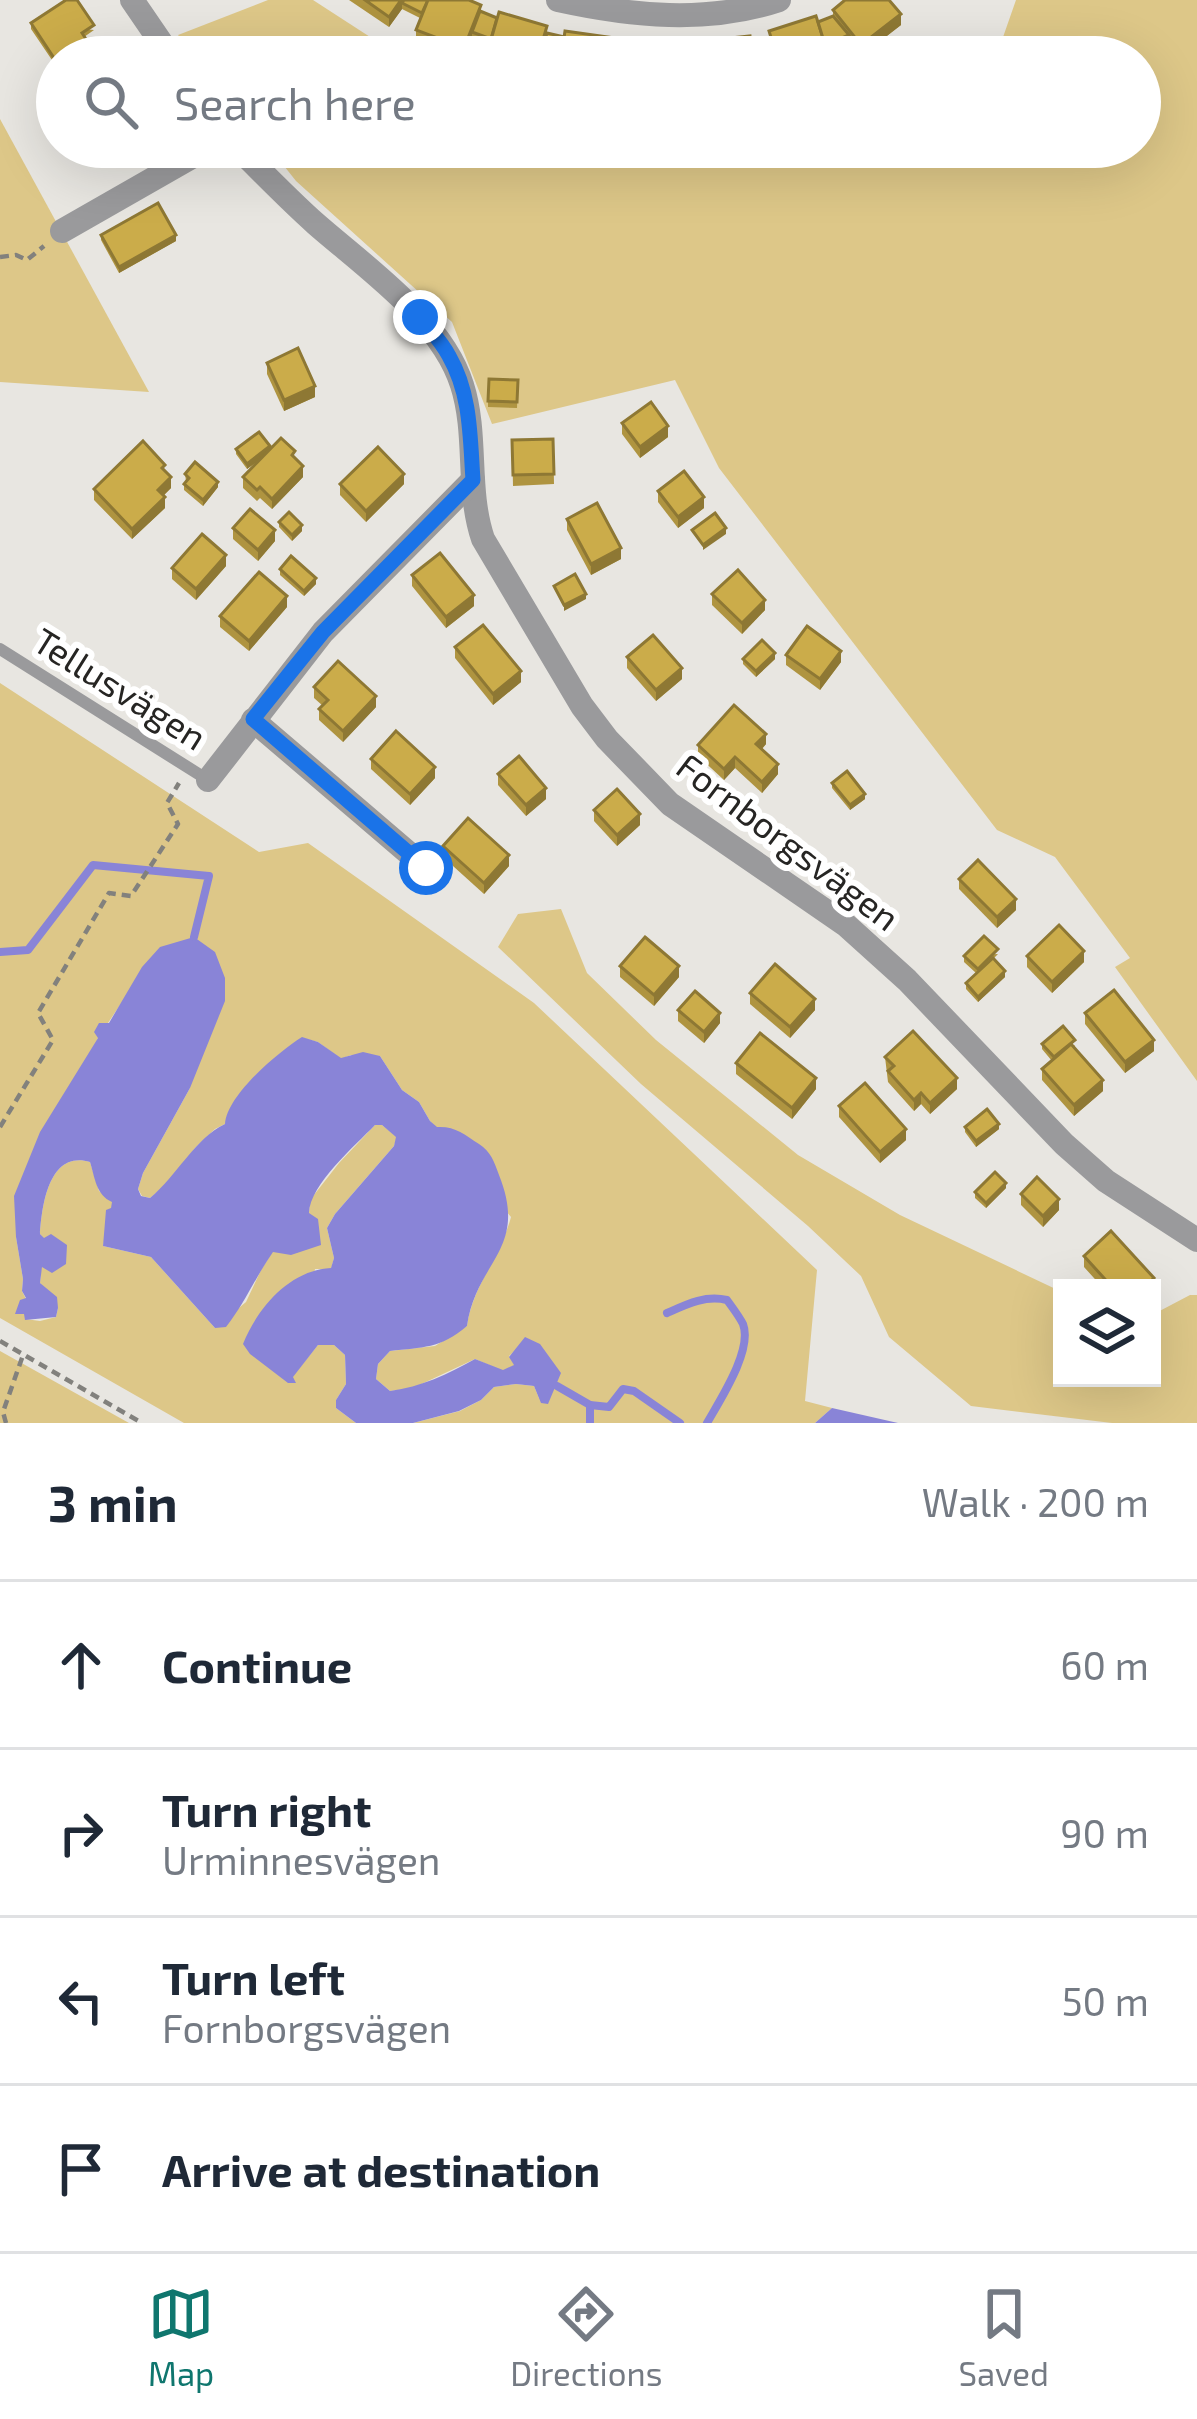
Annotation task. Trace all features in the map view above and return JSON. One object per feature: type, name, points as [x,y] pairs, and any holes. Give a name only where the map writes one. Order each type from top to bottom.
[{"type":"street","points":[[132,0],[156,36]]},
{"type":"street","points":[[558,0],[646,15],[735,11],[779,0]]},
{"type":"street","points":[[62,231],[172,168]]},
{"type":"street","name":"Fornborgsvägen","points":[[257,168],[420,317],[448,352],[468,408],[474,514],[483,538],[582,706],[631,764],[670,804],[846,925],[907,980],[1064,1144],[1106,1181],[1197,1240]]},
{"type":"street","points":[[198,774],[253,719],[323,632],[473,480]]},
{"type":"street","points":[[253,719],[426,868]]},
{"type":"lane","name":"Tellusvägen","points":[[0,649],[198,774]]},
{"type":"path","points":[[0,257],[16,255],[27,260],[62,231]]},
{"type":"path","points":[[0,1127],[52,1040],[38,1013],[109,893],[130,896],[178,824],[167,803],[198,774]]},
{"type":"path","points":[[0,1341],[142,1423]]},
{"type":"path","points":[[6,1423],[2,1413],[23,1355]]},
{"type":"shaded area","points":[[268,0],[313,0],[369,36],[179,36]]},
{"type":"shaded area","points":[[1016,0],[1197,0],[1197,1081],[1115,967],[1130,958],[1055,857],[997,830],[719,468],[675,380],[492,424],[452,322],[286,168],[1161,168],[1161,36],[1003,36]]},
{"type":"shaded area","points":[[0,119],[149,392],[0,382]]},
{"type":"shaded area","points":[[0,683],[259,852],[308,843],[534,1003],[817,1270],[805,1401],[832,1408],[815,1423],[413,1423],[460,1411],[494,1387],[534,1386],[541,1403],[520,1346],[509,1356],[515,1365],[503,1371],[475,1359],[413,1388],[390,1391],[376,1379],[378,1364],[390,1351],[435,1346],[467,1326],[511,1217],[419,1102],[402,1090],[380,1056],[341,1059],[318,1042],[302,1038],[256,1075],[225,1124],[195,1148],[169,1182],[150,1198],[142,1196],[138,1189],[143,1173],[190,1088],[122,1002],[98,1038],[16,1237],[25,1319],[56,1317],[58,1308],[40,1283],[44,1239],[40,1234],[50,1183],[65,1164],[90,1162],[99,1191],[113,1201],[103,1246],[151,1257],[215,1328],[246,1302],[273,1251],[309,1213],[310,1200],[339,1163],[375,1125],[382,1125],[397,1137],[394,1146],[327,1228],[334,1258],[331,1269],[315,1269],[292,1377],[318,1345],[334,1345],[345,1355],[346,1384],[336,1408],[356,1423],[184,1423],[0,1318]]},
{"type":"shaded area","points":[[561,909],[587,973],[656,1040],[798,1155],[900,1215],[1053,1288],[1053,1387],[1161,1387],[1161,1310],[1197,1295],[1197,1423],[1112,1423],[971,1406],[889,1337],[861,1276],[641,1084],[498,947],[518,914]]},
{"type":"shaded area","points":[[194,937],[215,952],[225,978],[225,1001],[190,1088],[143,1173],[141,1196],[150,1198],[160,1189],[204,1139],[225,1124],[234,1100],[255,1076],[302,1037],[341,1058],[363,1052],[380,1056],[430,1121],[464,1134],[489,1154],[507,1200],[508,1221],[467,1326],[439,1343],[390,1351],[378,1364],[376,1379],[390,1391],[434,1379],[475,1359],[503,1370],[514,1365],[509,1357],[525,1337],[540,1344],[561,1373],[548,1404],[541,1403],[534,1386],[516,1384],[494,1387],[459,1411],[413,1423],[356,1423],[336,1408],[346,1384],[345,1355],[334,1345],[318,1345],[293,1377],[296,1383],[288,1383],[243,1344],[277,1293],[302,1276],[331,1268],[334,1258],[327,1228],[394,1146],[396,1137],[382,1125],[375,1125],[356,1144],[317,1190],[309,1213],[318,1219],[321,1245],[291,1255],[273,1252],[226,1327],[215,1328],[151,1257],[103,1246],[106,1210],[112,1202],[99,1190],[90,1162],[65,1164],[50,1183],[40,1234],[44,1238],[51,1234],[67,1245],[66,1264],[52,1273],[42,1267],[40,1283],[57,1297],[56,1317],[25,1320],[24,1314],[15,1314],[20,1300],[26,1298],[14,1196],[40,1132],[98,1038],[94,1032],[99,1023],[109,1023],[142,967],[160,947]]},
{"type":"shaded area","points":[[0,1351],[129,1423],[0,1423]]},
{"type":"shaded area","points":[[832,1408],[898,1423],[815,1423]]},
{"type":"building","points":[[66,0],[77,0],[94,25],[84,36],[40,36],[31,23]]},
{"type":"building","points":[[365,0],[401,0],[389,17]]},
{"type":"building","points":[[428,0],[422,13],[402,3]]},
{"type":"building","points":[[428,0],[469,0],[481,5],[469,36],[432,36],[416,30]]},
{"type":"building","points":[[845,0],[889,0],[901,14],[873,36],[854,36],[833,10]]},
{"type":"building","points":[[480,11],[497,18],[492,36],[472,32]]},
{"type":"building","points":[[499,12],[547,26],[544,36],[492,36]]},
{"type":"building","points":[[816,16],[822,36],[771,36],[769,31]]},
{"type":"building","points":[[833,16],[849,35],[822,36],[818,22]]},
{"type":"building","points":[[565,31],[601,36],[564,36]]},
{"type":"building","points":[[158,203],[176,235],[119,267],[101,235]]},
{"type":"building","points":[[298,348],[315,386],[284,400],[267,363]]},
{"type":"building","points":[[489,379],[518,380],[517,402],[488,401]]},
{"type":"building","points":[[651,402],[668,426],[640,447],[622,423]]},
{"type":"building","points":[[259,432],[270,446],[247,464],[236,449]]},
{"type":"building","points":[[281,438],[303,466],[272,499],[243,477]]},
{"type":"building","points":[[553,439],[554,474],[513,475],[512,440]]},
{"type":"building","points":[[143,441],[171,477],[158,490],[165,497],[132,529],[94,489]]},
{"type":"building","points":[[378,447],[404,474],[366,511],[340,484]]},
{"type":"building","points":[[195,462],[218,482],[203,500],[184,484]]},
{"type":"building","points":[[684,471],[704,497],[678,517],[658,491]]},
{"type":"building","points":[[597,503],[621,548],[591,564],[567,519]]},
{"type":"building","points":[[250,509],[275,530],[258,550],[233,528]]},
{"type":"building","points":[[289,512],[302,525],[292,535],[279,522]]},
{"type":"building","points":[[715,513],[726,528],[703,545],[692,530]]},
{"type":"building","points":[[202,534],[226,555],[196,589],[172,568]]},
{"type":"building","points":[[440,553],[474,595],[446,617],[412,575]]},
{"type":"building","points":[[291,556],[316,578],[304,591],[280,569]]},
{"type":"building","points":[[738,570],[765,600],[742,623],[712,594]]},
{"type":"building","points":[[259,572],[287,596],[249,641],[220,616]]},
{"type":"building","points":[[575,574],[586,594],[564,605],[554,586]]},
{"type":"building","points":[[483,625],[521,671],[493,694],[455,647]]},
{"type":"building","points":[[807,626],[841,651],[820,679],[786,655]]},
{"type":"building","points":[[653,635],[682,668],[656,690],[627,657]]},
{"type":"building","points":[[762,640],[775,653],[756,671],[743,659]]},
{"type":"building","points":[[338,661],[376,696],[343,731],[319,709],[328,700],[314,687]]},
{"type":"building","points":[[734,705],[766,734],[756,744],[778,764],[762,782],[735,757],[724,769],[698,745]]},
{"type":"building","points":[[396,731],[435,767],[410,794],[371,759]]},
{"type":"building","points":[[519,756],[546,788],[526,805],[498,774]]},
{"type":"building","points":[[847,771],[865,794],[850,805],[832,783]]},
{"type":"building","points":[[617,789],[640,814],[617,835],[594,810]]},
{"type":"building","points":[[468,818],[509,855],[484,883],[443,846]]},
{"type":"building","points":[[978,860],[1016,899],[997,917],[959,879]]},
{"type":"building","points":[[1059,925],[1084,951],[1052,982],[1027,956]]},
{"type":"building","points":[[984,936],[998,949],[978,969],[964,956]]},
{"type":"building","points":[[645,937],[679,966],[654,995],[620,966]]},
{"type":"building","points":[[993,958],[1005,971],[978,997],[966,983]]},
{"type":"building","points":[[775,964],[815,999],[790,1027],[750,993]]},
{"type":"building","points":[[1114,990],[1154,1040],[1125,1062],[1085,1013]]},
{"type":"building","points":[[695,991],[720,1013],[704,1032],[678,1010]]},
{"type":"building","points":[[1063,1026],[1075,1040],[1054,1057],[1042,1044]]},
{"type":"building","points":[[913,1031],[957,1078],[930,1103],[921,1093],[914,1100],[888,1071],[894,1066],[885,1057]]},
{"type":"building","points":[[760,1033],[816,1078],[792,1108],[736,1063]]},
{"type":"building","points":[[1071,1044],[1103,1080],[1074,1105],[1042,1069]]},
{"type":"building","points":[[865,1083],[906,1129],[880,1152],[839,1106]]},
{"type":"building","points":[[987,1109],[999,1124],[976,1141],[965,1127]]},
{"type":"building","points":[[995,1172],[1006,1183],[986,1203],[975,1192]]},
{"type":"building","points":[[1037,1177],[1059,1199],[1043,1216],[1021,1194]]},
{"type":"building","points":[[1111,1231],[1154,1278],[1105,1279],[1084,1256]]},
{"type":"waterway","points":[[0,952],[28,950],[93,865],[209,876],[194,937]]},
{"type":"waterway","points":[[667,1313],[696,1301],[727,1300],[743,1324],[739,1361],[707,1423]]},
{"type":"waterway","points":[[557,1386],[590,1405],[590,1423]]},
{"type":"waterway","points":[[590,1405],[609,1407],[623,1389],[634,1391],[680,1423]]},
{"type":"route","points":[[420,317],[448,352],[461,381],[468,408],[473,480],[323,632],[253,719],[426,868]]}]
